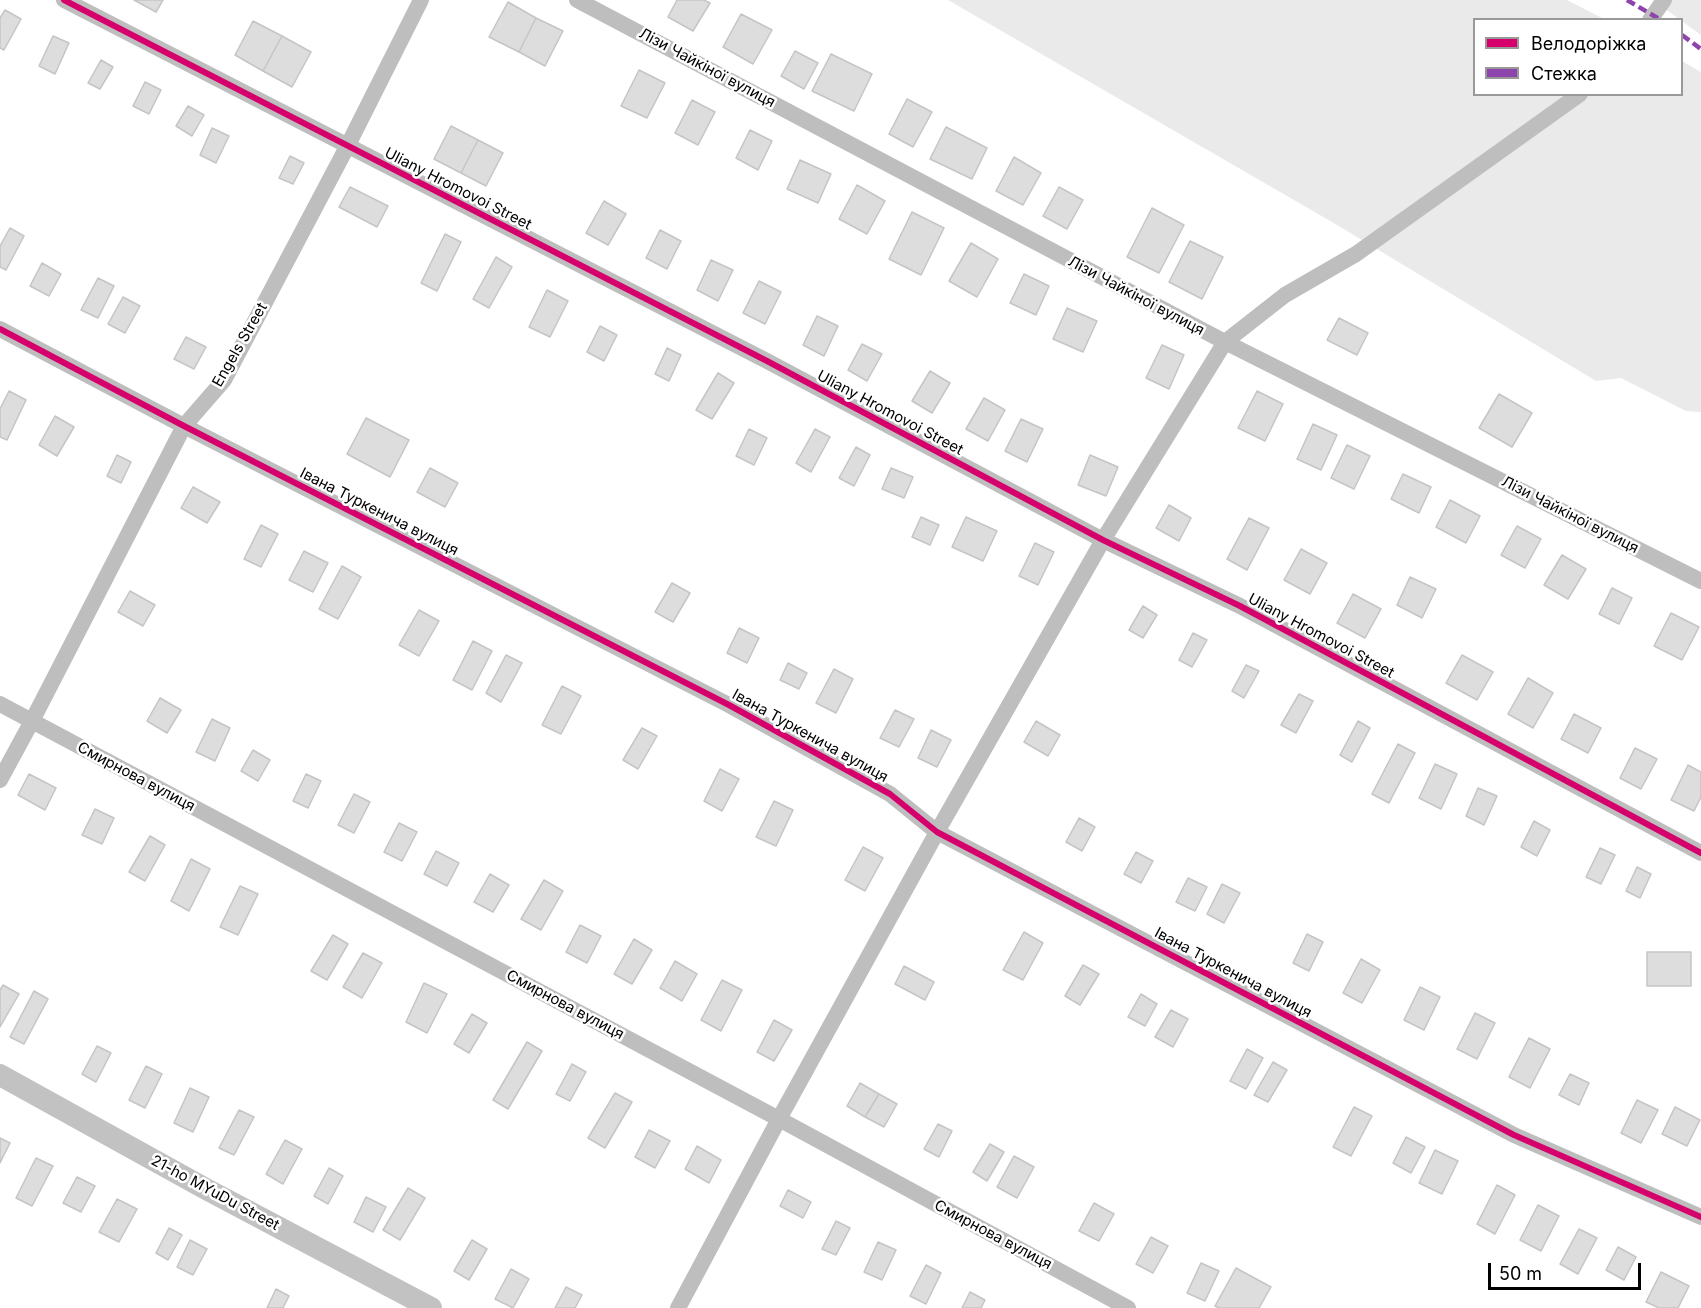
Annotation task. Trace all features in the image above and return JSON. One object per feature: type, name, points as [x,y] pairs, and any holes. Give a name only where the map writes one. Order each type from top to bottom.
[{"type":"street","name":"Uliany Hromovoi Street","points":[[64,0],[767,361],[1104,540],[1240,606],[1701,853]]},
{"type":"street","name":"Engels Street","points":[[0,780],[184,426],[224,380],[348,146],[421,0]]},
{"type":"street","name":"Лізи Чайкіної вулиця","points":[[577,0],[1225,342],[1701,581]]},
{"type":"street","points":[[1651,18],[1664,0]]},
{"type":"street","points":[[678,1308],[937,832],[1104,540],[1225,342],[1285,295],[1356,254],[1577,96]]},
{"type":"street","name":"Івана Туркенича вулиця","points":[[0,329],[184,426],[729,705],[890,794],[937,832],[1514,1135],[1701,1218]]},
{"type":"street","name":"Смирнова вулиця","points":[[0,704],[779,1119],[1128,1308]]},
{"type":"street","name":"21-ho MYuDu Street","points":[[0,1075],[206,1189],[431,1308]]},
{"type":"shaded area","points":[[948,0],[1567,0],[1602,18],[1473,18],[1473,96],[1683,96],[1683,62],[1701,72],[1701,412],[1686,411],[1621,378],[1596,381],[1332,222]]},
{"type":"shaded area","points":[[1653,0],[1701,0],[1701,35],[1683,22],[1683,18],[1678,18]]},
{"type":"building","points":[[134,0],[163,0],[156,12]]},
{"type":"building","points":[[677,0],[704,0],[710,3],[693,31],[668,17]]},
{"type":"building","points":[[508,2],[536,18],[519,52],[489,37]]},
{"type":"building","points":[[5,10],[21,19],[4,50],[0,48],[0,18]]},
{"type":"building","points":[[741,14],[772,30],[753,64],[723,47]]},
{"type":"building","points":[[536,18],[563,31],[545,66],[519,52]]},
{"type":"building","points":[[253,21],[282,36],[263,71],[235,55]]},
{"type":"building","points":[[53,36],[69,43],[55,74],[39,66]]},
{"type":"building","points":[[282,36],[311,52],[292,87],[263,71]]},
{"type":"building","points":[[795,51],[818,63],[804,89],[781,76]]},
{"type":"building","points":[[831,54],[872,74],[854,111],[812,91]]},
{"type":"building","points":[[101,60],[113,67],[100,89],[88,83]]},
{"type":"building","points":[[639,70],[665,83],[647,118],[621,106]]},
{"type":"building","points":[[145,82],[161,90],[149,114],[133,106]]},
{"type":"building","points":[[907,99],[932,112],[913,147],[889,134]]},
{"type":"building","points":[[692,100],[715,112],[698,145],[675,133]]},
{"type":"building","points":[[188,106],[204,115],[192,136],[176,126]]},
{"type":"building","points":[[451,126],[478,140],[461,173],[434,159]]},
{"type":"building","points":[[946,127],[987,148],[972,179],[930,159]]},
{"type":"building","points":[[212,128],[229,136],[216,163],[200,155]]},
{"type":"building","points":[[750,130],[772,141],[758,170],[736,158]]},
{"type":"building","points":[[478,140],[503,153],[486,186],[461,173]]},
{"type":"building","points":[[290,156],[304,163],[293,184],[279,178]]},
{"type":"building","points":[[1014,157],[1041,173],[1023,205],[996,191]]},
{"type":"building","points":[[800,160],[831,174],[818,203],[787,189]]},
{"type":"building","points":[[857,185],[885,201],[867,234],[839,219]]},
{"type":"building","points":[[350,187],[388,206],[377,227],[339,207]]},
{"type":"building","points":[[1059,187],[1083,200],[1067,229],[1043,216]]},
{"type":"building","points":[[604,201],[626,214],[608,245],[586,233]]},
{"type":"building","points":[[1152,208],[1184,225],[1159,273],[1127,257]]},
{"type":"building","points":[[912,212],[944,228],[921,275],[889,259]]},
{"type":"building","points":[[10,228],[24,236],[6,270],[0,267],[0,246]]},
{"type":"building","points":[[660,230],[681,241],[667,269],[646,258]]},
{"type":"building","points":[[445,234],[461,242],[437,291],[421,283]]},
{"type":"building","points":[[1190,241],[1223,257],[1202,299],[1169,282]]},
{"type":"building","points":[[971,243],[998,259],[977,297],[949,281]]},
{"type":"building","points":[[496,257],[512,267],[489,308],[473,299]]},
{"type":"building","points":[[711,260],[733,270],[718,301],[697,290]]},
{"type":"building","points":[[42,263],[61,274],[49,296],[30,286]]},
{"type":"building","points":[[1024,274],[1049,286],[1036,315],[1010,303]]},
{"type":"building","points":[[98,278],[114,286],[98,318],[81,310]]},
{"type":"building","points":[[759,281],[781,292],[765,324],[743,313]]},
{"type":"building","points":[[547,290],[568,301],[550,337],[529,327]]},
{"type":"building","points":[[123,297],[140,306],[125,333],[108,324]]},
{"type":"building","points":[[1067,308],[1097,321],[1083,352],[1053,339]]},
{"type":"building","points":[[817,316],[838,326],[824,356],[803,345]]},
{"type":"building","points":[[1339,318],[1368,333],[1357,355],[1327,340]]},
{"type":"building","points":[[600,326],[617,335],[604,361],[587,352]]},
{"type":"building","points":[[186,337],[206,347],[194,369],[174,359]]},
{"type":"building","points":[[862,344],[882,354],[867,381],[848,370]]},
{"type":"building","points":[[1162,345],[1184,355],[1169,389],[1146,378]]},
{"type":"building","points":[[667,348],[681,355],[669,381],[655,374]]},
{"type":"building","points":[[930,371],[950,383],[932,413],[912,401]]},
{"type":"building","points":[[718,373],[734,383],[712,419],[696,410]]},
{"type":"building","points":[[9,391],[26,400],[7,440],[0,437],[0,409]]},
{"type":"building","points":[[1257,391],[1283,404],[1265,441],[1238,428]]},
{"type":"building","points":[[1499,394],[1532,413],[1512,447],[1479,428]]},
{"type":"building","points":[[984,398],[1005,410],[988,441],[966,429]]},
{"type":"building","points":[[55,416],[74,427],[57,456],[39,445]]},
{"type":"building","points":[[366,418],[409,440],[390,477],[347,454]]},
{"type":"building","points":[[1021,419],[1043,429],[1027,462],[1005,451]]},
{"type":"building","points":[[1313,424],[1337,435],[1321,470],[1297,459]]},
{"type":"building","points":[[749,429],[767,438],[754,465],[736,456]]},
{"type":"building","points":[[815,429],[830,437],[811,472],[796,463]]},
{"type":"building","points":[[1347,445],[1370,456],[1354,489],[1331,478]]},
{"type":"building","points":[[856,447],[870,455],[854,486],[839,478]]},
{"type":"building","points":[[117,455],[131,462],[121,483],[107,476]]},
{"type":"building","points":[[1090,455],[1118,467],[1106,496],[1078,485]]},
{"type":"building","points":[[430,468],[458,483],[445,507],[417,492]]},
{"type":"building","points":[[891,468],[913,477],[904,498],[882,489]]},
{"type":"building","points":[[1403,474],[1431,487],[1419,513],[1391,499]]},
{"type":"building","points":[[193,487],[220,502],[207,523],[181,508]]},
{"type":"building","points":[[1450,500],[1480,516],[1466,543],[1436,527]]},
{"type":"building","points":[[1169,505],[1191,518],[1179,541],[1156,528]]},
{"type":"building","points":[[921,517],[939,525],[930,545],[912,537]]},
{"type":"building","points":[[966,517],[997,531],[983,561],[952,547]]},
{"type":"building","points":[[1249,518],[1269,528],[1247,570],[1227,559]]},
{"type":"building","points":[[261,525],[278,534],[261,567],[244,559]]},
{"type":"building","points":[[1517,526],[1541,539],[1525,568],[1501,555]]},
{"type":"building","points":[[1035,543],[1054,552],[1038,585],[1019,576]]},
{"type":"building","points":[[1301,549],[1327,563],[1310,594],[1284,580]]},
{"type":"building","points":[[304,551],[328,563],[313,592],[289,580]]},
{"type":"building","points":[[1562,555],[1586,569],[1568,599],[1544,585]]},
{"type":"building","points":[[342,566],[361,577],[338,619],[319,609]]},
{"type":"building","points":[[1410,577],[1436,589],[1422,618],[1397,605]]},
{"type":"building","points":[[672,583],[690,593],[673,622],[655,612]]},
{"type":"building","points":[[1612,588],[1632,598],[1619,624],[1599,614]]},
{"type":"building","points":[[130,591],[155,605],[143,626],[118,612]]},
{"type":"building","points":[[1353,594],[1381,609],[1365,638],[1337,623]]},
{"type":"building","points":[[1143,606],[1157,615],[1143,638],[1129,630]]},
{"type":"building","points":[[419,610],[439,621],[419,656],[399,645]]},
{"type":"building","points":[[1671,613],[1699,627],[1682,660],[1654,646]]},
{"type":"building","points":[[739,628],[759,638],[747,663],[727,653]]},
{"type":"building","points":[[1193,633],[1207,640],[1192,667],[1179,660]]},
{"type":"building","points":[[473,641],[492,651],[472,690],[453,680]]},
{"type":"building","points":[[506,655],[522,663],[501,702],[486,693]]},
{"type":"building","points":[[1462,655],[1493,672],[1477,700],[1446,683]]},
{"type":"building","points":[[788,663],[807,673],[799,689],[780,680]]},
{"type":"building","points":[[1246,665],[1259,671],[1244,698],[1232,691]]},
{"type":"building","points":[[834,669],[853,679],[836,713],[816,703]]},
{"type":"building","points":[[1528,678],[1553,693],[1533,728],[1508,714]]},
{"type":"building","points":[[562,686],[581,696],[561,734],[542,725]]},
{"type":"building","points":[[1299,694],[1313,701],[1296,733],[1281,725]]},
{"type":"building","points":[[160,698],[181,710],[167,733],[147,721]]},
{"type":"building","points":[[895,710],[914,719],[899,747],[880,738]]},
{"type":"building","points":[[1574,714],[1601,728],[1588,753],[1561,739]]},
{"type":"building","points":[[212,719],[230,728],[215,761],[196,752]]},
{"type":"building","points":[[1036,721],[1060,735],[1048,756],[1024,742]]},
{"type":"building","points":[[1358,721],[1370,728],[1352,762],[1340,755]]},
{"type":"building","points":[[642,728],[657,736],[638,769],[623,760]]},
{"type":"building","points":[[931,730],[951,740],[937,767],[918,758]]},
{"type":"building","points":[[1398,744],[1415,753],[1389,803],[1372,794]]},
{"type":"building","points":[[1635,748],[1657,759],[1641,789],[1620,778]]},
{"type":"building","points":[[253,750],[270,760],[258,781],[241,771]]},
{"type":"building","points":[[1435,764],[1457,774],[1441,809],[1419,798]]},
{"type":"building","points":[[1688,765],[1701,772],[1701,797],[1694,811],[1671,800]]},
{"type":"building","points":[[720,769],[739,779],[722,811],[704,801]]},
{"type":"building","points":[[29,774],[56,788],[45,810],[18,795]]},
{"type":"building","points":[[306,774],[321,781],[308,808],[293,801]]},
{"type":"building","points":[[1478,788],[1497,796],[1484,825],[1466,816]]},
{"type":"building","points":[[354,794],[370,802],[354,833],[338,825]]},
{"type":"building","points":[[774,801],[793,810],[776,846],[756,837]]},
{"type":"building","points":[[95,809],[114,818],[102,844],[82,835]]},
{"type":"building","points":[[1079,818],[1095,827],[1082,851],[1066,842]]},
{"type":"building","points":[[1534,821],[1550,830],[1537,856],[1521,847]]},
{"type":"building","points":[[399,823],[417,832],[402,861],[384,852]]},
{"type":"building","points":[[150,836],[165,845],[145,881],[129,872]]},
{"type":"building","points":[[863,847],[883,858],[865,891],[845,880]]},
{"type":"building","points":[[1600,848],[1615,855],[1601,884],[1586,877]]},
{"type":"building","points":[[436,851],[459,863],[447,886],[424,874]]},
{"type":"building","points":[[1136,852],[1153,861],[1141,883],[1124,874]]},
{"type":"building","points":[[191,859],[210,869],[189,911],[171,901]]},
{"type":"building","points":[[1637,867],[1651,874],[1640,898],[1626,891]]},
{"type":"building","points":[[490,874],[509,885],[493,912],[474,902]]},
{"type":"building","points":[[1188,878],[1207,887],[1195,911],[1176,902]]},
{"type":"building","points":[[544,880],[563,891],[541,930],[521,919]]},
{"type":"building","points":[[1222,884],[1240,893],[1224,923],[1207,914]]},
{"type":"building","points":[[240,886],[258,894],[238,935],[220,927]]},
{"type":"building","points":[[580,925],[601,936],[587,963],[566,952]]},
{"type":"building","points":[[1024,932],[1043,943],[1023,980],[1003,970]]},
{"type":"building","points":[[1307,934],[1323,942],[1309,971],[1293,963]]},
{"type":"building","points":[[333,935],[348,944],[327,980],[311,971]]},
{"type":"building","points":[[634,939],[652,950],[632,984],[614,974]]},
{"type":"building","points":[[1647,952],[1691,952],[1691,986],[1647,986]]},
{"type":"building","points":[[363,953],[382,963],[362,998],[343,987]]},
{"type":"building","points":[[1361,959],[1380,970],[1362,1003],[1343,993]]},
{"type":"building","points":[[675,961],[697,974],[682,1001],[660,988]]},
{"type":"building","points":[[1083,965],[1099,974],[1080,1005],[1065,996]]},
{"type":"building","points":[[904,966],[934,982],[925,1000],[895,984]]},
{"type":"building","points":[[722,980],[742,990],[721,1031],[701,1020]]},
{"type":"building","points":[[424,983],[447,994],[427,1033],[406,1022]]},
{"type":"building","points":[[3,985],[19,994],[0,1027],[0,990]]},
{"type":"building","points":[[1420,987],[1440,997],[1424,1030],[1404,1020]]},
{"type":"building","points":[[34,991],[48,999],[24,1044],[10,1037]]},
{"type":"building","points":[[1141,994],[1157,1004],[1145,1026],[1128,1017]]},
{"type":"building","points":[[1171,1010],[1188,1019],[1173,1047],[1155,1037]]},
{"type":"building","points":[[1475,1013],[1495,1023],[1477,1059],[1457,1049]]},
{"type":"building","points":[[472,1014],[487,1023],[469,1053],[454,1044]]},
{"type":"building","points":[[774,1020],[792,1030],[774,1061],[757,1052]]},
{"type":"building","points":[[1529,1038],[1550,1049],[1530,1088],[1509,1077]]},
{"type":"building","points":[[527,1042],[542,1051],[508,1109],[493,1100]]},
{"type":"building","points":[[97,1046],[111,1053],[96,1082],[82,1074]]},
{"type":"building","points":[[1247,1049],[1263,1058],[1246,1089],[1230,1081]]},
{"type":"building","points":[[1273,1062],[1287,1070],[1268,1102],[1254,1095]]},
{"type":"building","points":[[572,1064],[586,1072],[570,1101],[556,1094]]},
{"type":"building","points":[[146,1066],[162,1074],[145,1108],[129,1100]]},
{"type":"building","points":[[1570,1074],[1589,1083],[1579,1105],[1559,1095]]},
{"type":"building","points":[[860,1083],[879,1094],[865,1117],[847,1106]]},
{"type":"building","points":[[190,1088],[209,1097],[193,1132],[174,1123]]},
{"type":"building","points":[[615,1093],[632,1102],[605,1148],[588,1138]]},
{"type":"building","points":[[879,1094],[897,1104],[884,1127],[865,1117]]},
{"type":"building","points":[[1637,1100],[1658,1110],[1641,1143],[1621,1133]]},
{"type":"building","points":[[1354,1107],[1372,1116],[1351,1156],[1333,1147]]},
{"type":"building","points":[[1675,1107],[1700,1120],[1687,1146],[1662,1134]]},
{"type":"building","points":[[239,1110],[254,1117],[234,1155],[219,1148]]},
{"type":"building","points":[[938,1124],[952,1131],[939,1157],[924,1149]]},
{"type":"building","points":[[649,1130],[670,1141],[655,1168],[635,1157]]},
{"type":"building","points":[[1406,1137],[1425,1147],[1411,1173],[1393,1163]]},
{"type":"building","points":[[0,1138],[10,1143],[0,1163]]},
{"type":"building","points":[[285,1140],[302,1149],[283,1184],[266,1174]]},
{"type":"building","points":[[990,1144],[1004,1152],[987,1181],[973,1172]]},
{"type":"building","points":[[697,1146],[721,1160],[709,1183],[685,1169]]},
{"type":"building","points":[[1435,1150],[1458,1161],[1442,1194],[1419,1183]]},
{"type":"building","points":[[1014,1156],[1034,1167],[1017,1198],[997,1187]]},
{"type":"building","points":[[36,1158],[53,1166],[32,1206],[16,1198]]},
{"type":"building","points":[[329,1168],[343,1176],[328,1204],[314,1196]]},
{"type":"building","points":[[77,1177],[95,1186],[81,1212],[63,1203]]},
{"type":"building","points":[[1497,1185],[1515,1195],[1495,1234],[1477,1224]]},
{"type":"building","points":[[408,1188],[425,1198],[400,1240],[383,1230]]},
{"type":"building","points":[[788,1190],[811,1202],[803,1218],[780,1206]]},
{"type":"building","points":[[366,1197],[386,1207],[373,1232],[354,1222]]},
{"type":"building","points":[[117,1199],[137,1209],[119,1242],[99,1232]]},
{"type":"building","points":[[1094,1203],[1114,1214],[1099,1241],[1079,1231]]},
{"type":"building","points":[[1538,1205],[1559,1216],[1541,1251],[1520,1240]]},
{"type":"building","points":[[836,1221],[850,1228],[836,1255],[822,1249]]},
{"type":"building","points":[[169,1228],[182,1235],[168,1260],[156,1253]]},
{"type":"building","points":[[1579,1229],[1597,1238],[1578,1274],[1560,1264]]},
{"type":"building","points":[[1151,1237],[1168,1246],[1153,1273],[1136,1264]]},
{"type":"building","points":[[190,1240],[207,1249],[193,1275],[177,1267]]},
{"type":"building","points":[[472,1240],[487,1249],[469,1280],[454,1271]]},
{"type":"building","points":[[878,1242],[896,1250],[882,1280],[864,1272]]},
{"type":"building","points":[[1618,1247],[1636,1257],[1624,1280],[1606,1270]]},
{"type":"building","points":[[1201,1263],[1219,1271],[1205,1301],[1187,1293]]},
{"type":"building","points":[[926,1265],[941,1273],[926,1304],[910,1296]]},
{"type":"building","points":[[1236,1268],[1271,1287],[1259,1308],[1219,1308],[1215,1306]]},
{"type":"building","points":[[511,1269],[529,1279],[513,1308],[495,1299]]},
{"type":"building","points":[[1661,1272],[1689,1286],[1678,1308],[1659,1308],[1646,1302]]},
{"type":"building","points":[[566,1287],[582,1295],[575,1308],[555,1308]]},
{"type":"building","points":[[276,1289],[289,1296],[283,1308],[267,1308]]},
{"type":"building","points":[[970,1292],[985,1300],[981,1308],[962,1308]]},
{"type":"marked path","points":[[1627,0],[1658,18]]},
{"type":"marked path","points":[[1683,36],[1701,49]]},
{"type":"cycle path","points":[[64,0],[767,361],[1103,540],[1240,606],[1701,853]]},
{"type":"cycle path","points":[[0,329],[184,426],[729,705],[890,794],[937,832],[1514,1135],[1701,1217]]}]
